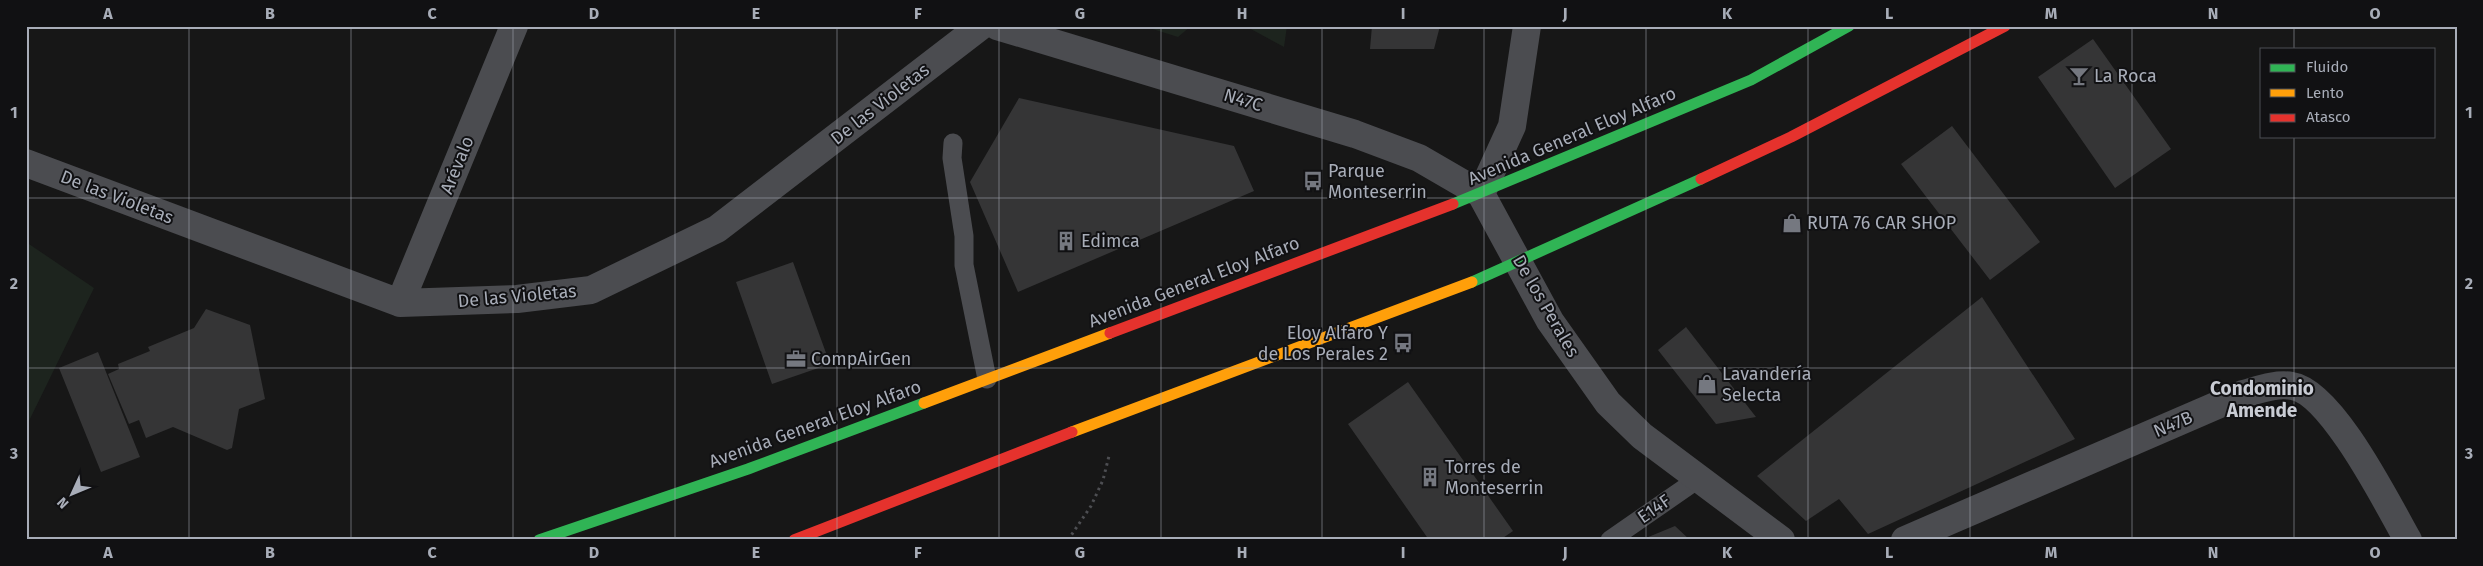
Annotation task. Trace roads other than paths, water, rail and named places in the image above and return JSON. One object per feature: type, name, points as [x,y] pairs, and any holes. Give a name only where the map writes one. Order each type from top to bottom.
[{"type":"main road","name":"Avenida General Eloy Alfaro","points":[[539,540],[748,469],[1481,194],[1751,80],[1849,26]]},
{"type":"main road","points":[[794,540],[1119,414],[1434,298],[1520,262],[1791,136],[2005,26]]},
{"type":"street","name":"Arévalo","points":[[400,303],[514,26]]},
{"type":"street","name":"De las Violetas","points":[[26,163],[400,303],[517,299],[591,290],[717,229],[981,26]]},
{"type":"street","name":"N47C","points":[[997,26],[1355,134],[1419,158],[1481,194]]},
{"type":"street","points":[[1481,194],[1512,126],[1527,26]]},
{"type":"street","name":"De los Perales","points":[[1481,194],[1520,262],[1550,321],[1608,402],[1637,432],[1781,540]]},
{"type":"street","name":"N47B","points":[[1905,540],[2243,394],[2272,386],[2292,386],[2302,389],[2313,397],[2337,423],[2352,444],[2408,540]]},
{"type":"lane","points":[[953,143],[952,158],[964,236],[964,265],[987,379]]},
{"type":"lane","name":"E14F","points":[[1610,540],[1698,479]]},
{"type":"place","name":"La Roca","points":[[2079,76]]},
{"type":"place","name":"Parque Monteserrin","points":[[1313,181]]},
{"type":"place","name":"RUTA 76 CAR SHOP","points":[[1792,223]]},
{"type":"place","name":"Edimca","points":[[1066,241]]},
{"type":"place","name":"Eloy Alfaro Y de Los Perales 2","points":[[1403,343]]},
{"type":"place","name":"CompAirGen","points":[[796,359]]},
{"type":"place","name":"Lavandería Selecta","points":[[1707,384]]},
{"type":"place","name":"Torres de Monteserrin","points":[[1430,477]]},
{"type":"district","name":"Condominio Amende","points":[[2262,399]]}]
